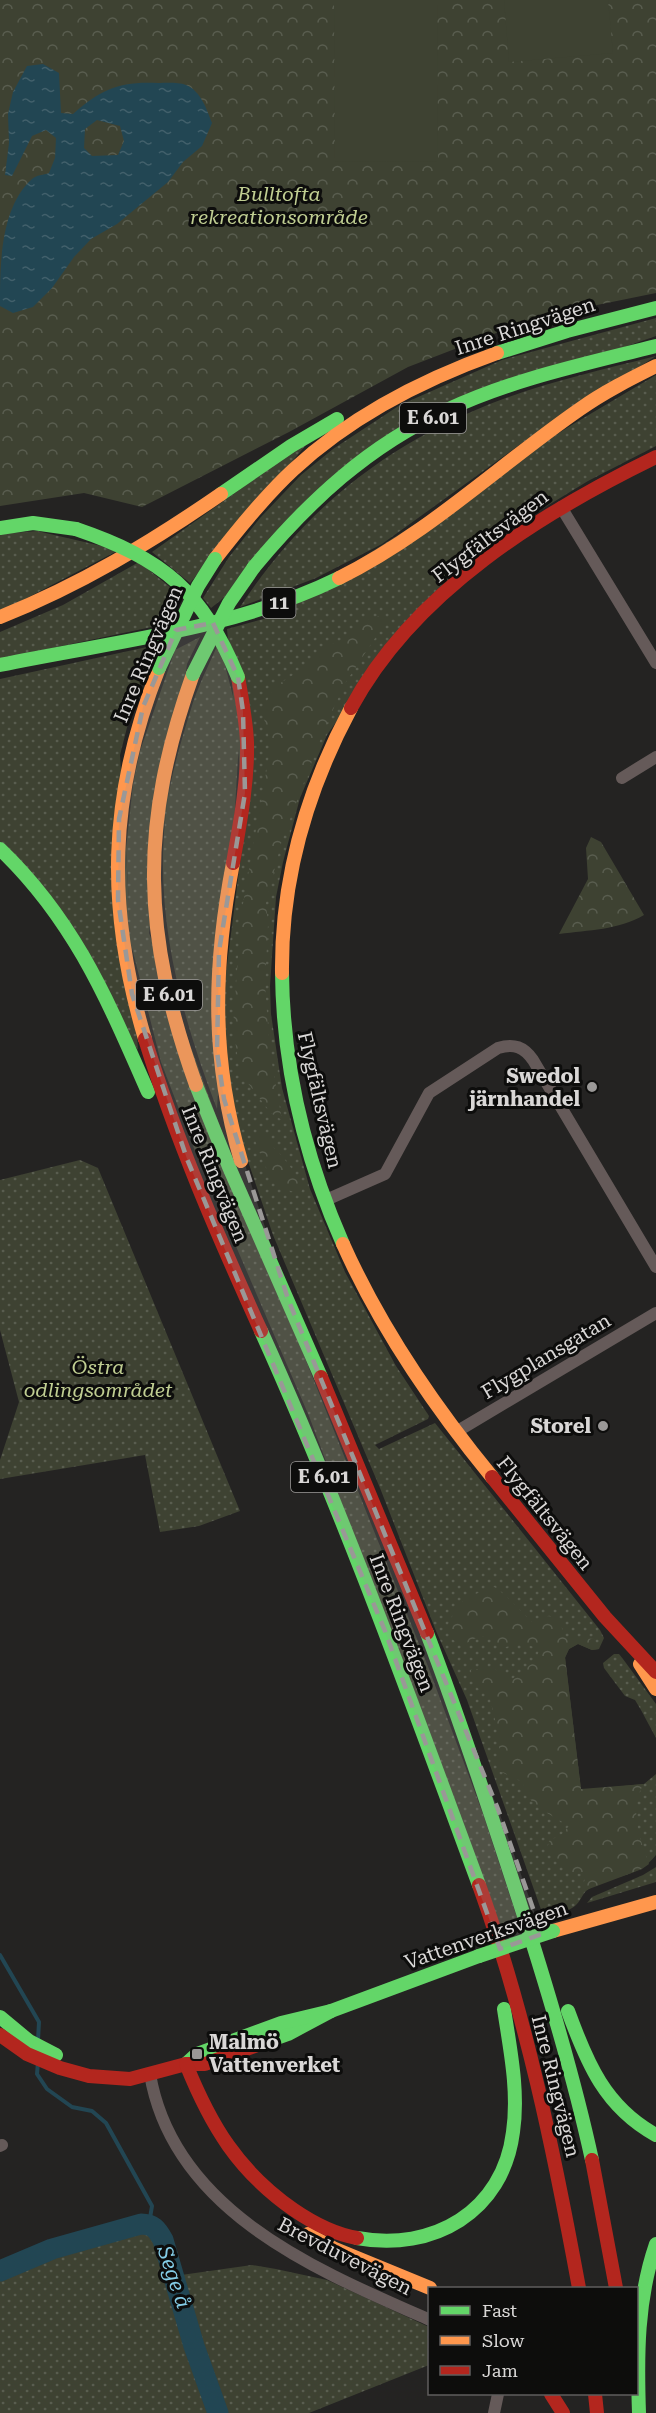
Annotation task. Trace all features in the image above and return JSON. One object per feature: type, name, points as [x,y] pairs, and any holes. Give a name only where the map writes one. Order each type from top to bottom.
[{"type":"main road","name":"Inre Ringvägen","points":[[579,2287],[545,2113],[493,1926],[385,1630],[293,1402],[231,1268],[179,1139],[148,1051],[132,994],[122,941],[117,857],[124,780],[143,707],[159,668],[198,586],[215,559],[275,489],[321,446],[392,400],[451,370],[503,349],[656,308]]},
{"type":"main road","name":"Inre Ringvägen","points":[[616,2287],[595,2174],[555,2015],[460,1722],[347,1438],[202,1100],[173,1014],[160,953],[153,887],[156,822],[165,760],[177,716],[193,674],[229,603],[254,567],[300,512],[343,473],[401,435],[479,396],[577,366],[656,346]]},
{"type":"main road","name":"11","points":[[0,665],[67,650],[201,626],[296,598],[338,580],[379,557],[422,528],[590,402],[656,366]]},
{"type":"main road","points":[[0,617],[111,567],[317,430],[400,388],[451,370]]},
{"type":"main road","name":"Flygfältsvägen","points":[[656,457],[561,507],[492,554],[435,602],[378,666],[337,730],[307,805],[288,887],[281,976],[285,1042],[314,1167],[354,1268],[390,1337],[430,1398],[456,1432],[565,1569],[656,1672]]},
{"type":"main road","points":[[0,528],[33,523],[76,529],[110,540],[147,558],[171,575],[208,615],[221,636],[238,676],[247,752],[245,794],[219,951],[216,1005],[218,1052],[224,1099],[234,1138],[288,1299]]},
{"type":"main road","points":[[0,849],[32,880],[56,911],[105,993],[190,1186],[231,1268]]},
{"type":"main road","name":"Flygfältsvägen","points":[[624,1638],[656,1689]]},
{"type":"main road","points":[[460,1722],[501,1818],[560,1991],[588,2060],[603,2089],[616,2107],[632,2121],[656,2135]]},
{"type":"main road","points":[[186,2064],[213,2125],[238,2161],[284,2203],[325,2227],[366,2241],[393,2242],[440,2233],[466,2218],[482,2204],[496,2185],[511,2141],[514,2095],[513,2065],[504,2007],[486,1923],[468,1856]]},
{"type":"main road","name":"Vattenverksvägen","points":[[0,2035],[43,2055],[85,2064],[137,2069],[150,2074],[174,2074],[197,2054],[281,2023],[331,2011],[553,1931],[656,1902]]},
{"type":"main road","name":"Vattenverksvägen","points":[[0,2017],[28,2047]]},
{"type":"main road","points":[[286,2221],[335,2249],[428,2288]]},
{"type":"main road","points":[[639,2413],[638,2325],[649,2266],[656,2244]]},
{"type":"main road","points":[[552,2395],[563,2413]]},
{"type":"main road","points":[[595,2395],[597,2413]]},
{"type":"main road","points":[[631,2395],[633,2413]]},
{"type":"street","points":[[561,507],[656,663]]},
{"type":"street","points":[[622,778],[656,757]]},
{"type":"street","points":[[326,1200],[385,1174],[429,1093],[498,1048],[508,1045],[518,1047],[527,1051],[533,1060],[656,1267]]},
{"type":"street","name":"Flygplansgatan","points":[[456,1432],[656,1313]]},
{"type":"street","name":"Brevduvevägen","points":[[150,2074],[154,2097],[172,2138],[196,2174],[232,2213],[283,2250],[428,2320]]},
{"type":"street","points":[[494,2413],[498,2395]]},
{"type":"highlighted area","points":[[213,623],[238,677],[243,711],[245,793],[219,951],[217,1052],[224,1099],[288,1299],[498,1809],[542,1934],[500,1949],[385,1631],[187,1159],[132,994],[118,900],[119,819],[143,707],[176,630]]},
{"type":"green space","name":"Bulltofta rekreationsområde","points":[[0,0],[656,0],[656,293],[538,317],[408,367],[289,432],[142,507],[84,493],[0,506]]},
{"type":"green space","points":[[334,0],[437,0],[438,161],[335,162]]},
{"type":"green space","points":[[504,0],[608,0],[613,53],[509,62]]},
{"type":"green space","points":[[656,318],[656,336],[403,424],[220,601],[211,608],[203,598],[229,557],[260,518],[301,475],[333,449],[400,405],[502,360]]},
{"type":"green space","points":[[656,356],[522,443],[382,544],[316,578],[240,607],[293,538],[323,508],[354,481],[424,435],[503,399],[559,381]]},
{"type":"green space","points":[[656,375],[656,446],[588,481],[492,537],[473,555],[470,562],[447,580],[407,620],[327,735],[300,798],[276,897],[270,986],[271,1014],[282,1088],[310,1189],[345,1272],[396,1366],[429,1416],[428,1419],[375,1445],[379,1449],[435,1423],[600,1630],[604,1638],[599,1649],[592,1650],[578,1644],[569,1649],[565,1658],[581,1790],[644,1784],[656,1774],[656,1855],[640,1869],[586,1891],[572,1908],[544,1918],[467,1700],[436,1631],[380,1488],[273,1235],[234,1120],[221,1012],[245,824],[227,629],[267,618],[570,426]]},
{"type":"green space","points":[[311,439],[190,583],[152,552]]},
{"type":"green space","points":[[37,531],[119,550],[0,612],[0,534]]},
{"type":"green space","points":[[139,562],[181,596],[166,624],[0,659],[0,632],[63,605]]},
{"type":"green space","points":[[383,616],[385,623],[344,685],[324,730],[282,840],[266,903],[268,925],[265,985],[270,1052],[282,1120],[271,1113],[240,1073],[233,1027],[241,915],[271,745],[262,711],[274,687],[301,670],[329,643],[339,644],[371,617]]},
{"type":"green space","points":[[200,637],[187,664],[149,933],[303,1353],[429,1669],[483,1814],[520,1927],[502,1932],[309,1416],[195,1151],[161,1062],[131,944],[126,849],[133,784],[140,751],[175,650]]},
{"type":"green space","points":[[156,645],[134,700],[120,755],[138,1050],[0,842],[0,679]]},
{"type":"green space","points":[[217,646],[223,657],[240,724],[217,1109],[203,1072],[180,995],[166,917],[163,878],[164,838],[172,776],[193,701]]},
{"type":"green space","points":[[591,837],[601,842],[644,915],[614,927],[559,934],[588,879],[586,848]]},
{"type":"green space","points":[[259,1134],[265,1136],[291,1168],[302,1190],[300,1193],[282,1187],[270,1174],[255,1140]]},
{"type":"green space","name":"Östra odlingsområdet","points":[[80,1160],[98,1168],[240,1511],[199,1526],[160,1532],[145,1455],[0,1479],[0,1460],[19,1402],[0,1330],[0,1180]]},
{"type":"green space","points":[[494,1587],[532,1622],[549,1616],[559,1622],[566,1637],[594,1639],[599,1649],[592,1650],[578,1644],[569,1649],[565,1657],[581,1789],[644,1784],[639,1793],[636,1813],[639,1834],[649,1864],[642,1869],[581,1892],[586,1875],[572,1872],[547,1850],[549,1841],[562,1834],[569,1826],[542,1810],[524,1794],[523,1782],[499,1771],[499,1736],[489,1695],[476,1686],[471,1670],[492,1667],[511,1680],[535,1661],[540,1649],[522,1643],[502,1648],[491,1639],[482,1636],[462,1646],[452,1639],[447,1627],[464,1600]]},
{"type":"green space","points":[[614,1654],[619,1654],[656,1704],[656,1738],[635,1700],[625,1696],[604,1668],[603,1663]]},
{"type":"green space","points":[[656,1867],[656,1882],[587,1903],[592,1897]]},
{"type":"green space","points":[[141,2224],[149,2225],[160,2235],[174,2276],[252,2265],[327,2280],[428,2327],[428,2365],[309,2413],[0,2413],[0,2271],[52,2249]]},
{"type":"water","points":[[43,64],[59,73],[61,113],[73,114],[93,98],[122,85],[176,83],[186,85],[196,92],[203,101],[212,123],[202,146],[183,162],[168,182],[117,224],[91,239],[74,257],[52,288],[33,307],[13,313],[0,306],[0,273],[8,221],[21,191],[34,178],[49,173],[55,158],[56,138],[46,130],[32,136],[12,176],[5,175],[9,143],[8,114],[13,92],[27,66]],"holes":[[[97,120],[120,126],[124,141],[118,155],[92,156],[84,148],[85,129]]]},
{"type":"waterway","points":[[0,1955],[39,2022],[38,2040]]},
{"type":"waterway","points":[[38,2062],[37,2074],[47,2089],[72,2107],[92,2111],[106,2123],[152,2206],[149,2224]]},
{"type":"waterway","name":"Sege å","points":[[0,2271],[52,2249],[141,2224],[152,2226],[163,2240],[194,2346],[218,2413]]},
{"type":"traffic: fast","points":[[497,353],[567,331],[656,308]]},
{"type":"traffic: fast","points":[[254,567],[296,520],[342,477],[392,440],[419,424],[498,389],[656,346]]},
{"type":"traffic: fast","points":[[221,494],[291,446],[337,419]]},
{"type":"traffic: fast","points":[[0,528],[33,523],[76,529]]},
{"type":"traffic: fast","points":[[76,529],[107,540],[133,553],[156,566],[176,582],[194,600],[210,622],[238,677]]},
{"type":"traffic: fast","points":[[159,668],[198,586],[215,559]]},
{"type":"traffic: fast","points":[[193,674],[229,603],[254,567]]},
{"type":"traffic: fast","points":[[0,665],[130,641],[215,622],[299,596],[339,578]]},
{"type":"traffic: fast","points":[[0,849],[26,876],[69,933],[103,993],[148,1092]]},
{"type":"traffic: fast","points":[[282,973],[287,1043],[299,1111],[318,1179],[343,1244]]},
{"type":"traffic: fast","points":[[196,1085],[229,1167],[321,1377]]},
{"type":"traffic: fast","points":[[261,1331],[348,1537],[479,1885]]},
{"type":"traffic: fast","points":[[427,1633],[473,1760],[536,1955],[566,2057],[592,2160]]},
{"type":"traffic: fast","points":[[479,1956],[553,1931]]},
{"type":"traffic: fast","points":[[186,2064],[197,2054],[281,2023],[331,2011],[479,1956]]},
{"type":"traffic: fast","points":[[357,2238],[385,2241],[412,2239],[437,2232],[460,2220],[479,2204],[495,2184],[507,2160],[515,2117],[513,2070],[504,2009]]},
{"type":"traffic: fast","points":[[263,2043],[288,2034],[331,2011]]},
{"type":"traffic: fast","points":[[568,2011],[600,2082],[623,2111],[656,2135]]},
{"type":"traffic: fast","points":[[0,2017],[29,2041],[56,2055]]},
{"type":"traffic: fast","points":[[639,2413],[638,2370],[642,2306],[656,2244]]},
{"type":"traffic: slow","points":[[215,559],[282,480],[339,433],[389,401],[416,387],[497,353]]},
{"type":"traffic: slow","points":[[339,578],[403,541],[589,403],[656,366]]},
{"type":"traffic: slow","points":[[0,617],[30,605],[114,562],[221,494]]},
{"type":"traffic: slow","points":[[145,1039],[132,991],[124,944],[119,898],[118,852],[122,807],[130,762],[142,715],[159,668]]},
{"type":"traffic: slow","points":[[193,674],[175,729],[163,781],[156,831],[154,880],[157,928],[165,978],[178,1030],[196,1085]]},
{"type":"traffic: slow","points":[[282,973],[286,903],[300,836],[322,771],[351,708]]},
{"type":"traffic: slow","points":[[233,863],[222,939],[218,1013],[224,1086],[241,1161]]},
{"type":"traffic: slow","points":[[343,1244],[391,1336],[449,1422],[492,1477]]},
{"type":"traffic: slow","points":[[640,1664],[656,1689]]},
{"type":"traffic: slow","points":[[553,1931],[656,1902]]},
{"type":"traffic: slow","points":[[308,2234],[335,2249],[428,2287]]},
{"type":"traffic: jam","points":[[351,708],[377,666],[409,627],[445,592],[526,530],[569,503],[656,457]]},
{"type":"traffic: jam","points":[[233,863],[243,802],[247,757],[246,726],[238,677]]},
{"type":"traffic: jam","points":[[145,1039],[184,1151],[261,1331]]},
{"type":"traffic: jam","points":[[321,1377],[427,1633]]},
{"type":"traffic: jam","points":[[492,1477],[605,1617],[656,1672]]},
{"type":"traffic: jam","points":[[479,1885],[525,2034],[579,2287]]},
{"type":"traffic: jam","points":[[0,2035],[27,2054],[60,2068],[89,2076],[130,2079],[186,2064],[205,2064],[263,2043]]},
{"type":"traffic: jam","points":[[186,2064],[216,2127],[228,2146],[257,2179],[274,2195],[309,2219],[332,2231],[357,2238]]},
{"type":"traffic: jam","points":[[592,2160],[616,2287]]},
{"type":"traffic: jam","points":[[552,2395],[563,2413]]},
{"type":"traffic: jam","points":[[595,2395],[597,2413]]},
{"type":"place","name":"Swedol järnhandel","points":[[592,1087]]},
{"type":"place","name":"Storel","points":[[603,1426]]},
{"type":"place","name":"Malmö Vattenverket","points":[[197,2054]]}]
